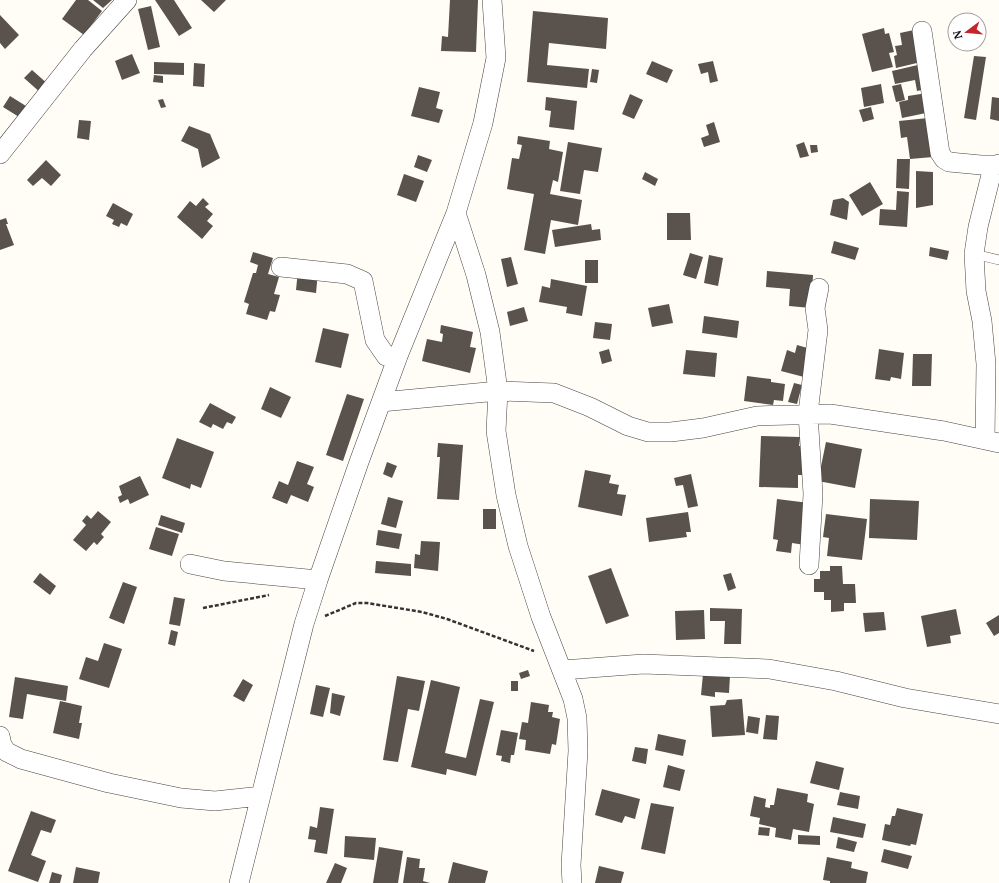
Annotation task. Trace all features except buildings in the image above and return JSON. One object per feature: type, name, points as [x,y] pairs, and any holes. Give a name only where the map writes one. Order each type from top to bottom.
[{"type":"street","points":[[0,154],[83,50],[127,0]]},
{"type":"street","points":[[239,883],[304,624],[318,580],[398,356],[456,213],[483,123],[496,58],[492,0]]},
{"type":"street","points":[[922,31],[940,153],[948,162],[981,165],[998,164]]},
{"type":"street","points":[[381,402],[498,391],[554,393],[590,407],[628,426],[648,432],[671,432],[703,428],[757,416],[808,413],[863,418],[992,442],[982,321],[976,292],[974,254],[978,227],[990,175],[998,164]]},
{"type":"street","points":[[456,213],[476,275],[490,332],[498,391],[496,431],[506,495],[518,546],[542,617],[573,698],[577,718],[578,751],[571,865],[572,883]]},
{"type":"street","points":[[281,267],[347,274],[363,281],[375,340],[386,356],[398,356]]},
{"type":"street","points":[[809,565],[813,494],[808,413],[818,330],[815,308],[819,288]]},
{"type":"street","points":[[190,564],[224,571],[294,579],[318,580]]},
{"type":"street","points":[[562,667],[643,664],[769,669],[836,681],[905,698],[999,714]]},
{"type":"street","points":[[0,736],[2,745],[7,752],[21,759],[116,784],[181,798],[215,801],[260,796]]},
{"type":"lane","points":[[974,254],[999,260]]},
{"type":"path","points":[[203,608],[270,594],[286,587],[294,579]]},
{"type":"path","points":[[304,624],[356,603],[373,604],[422,612],[447,619],[515,643],[562,667]]}]
